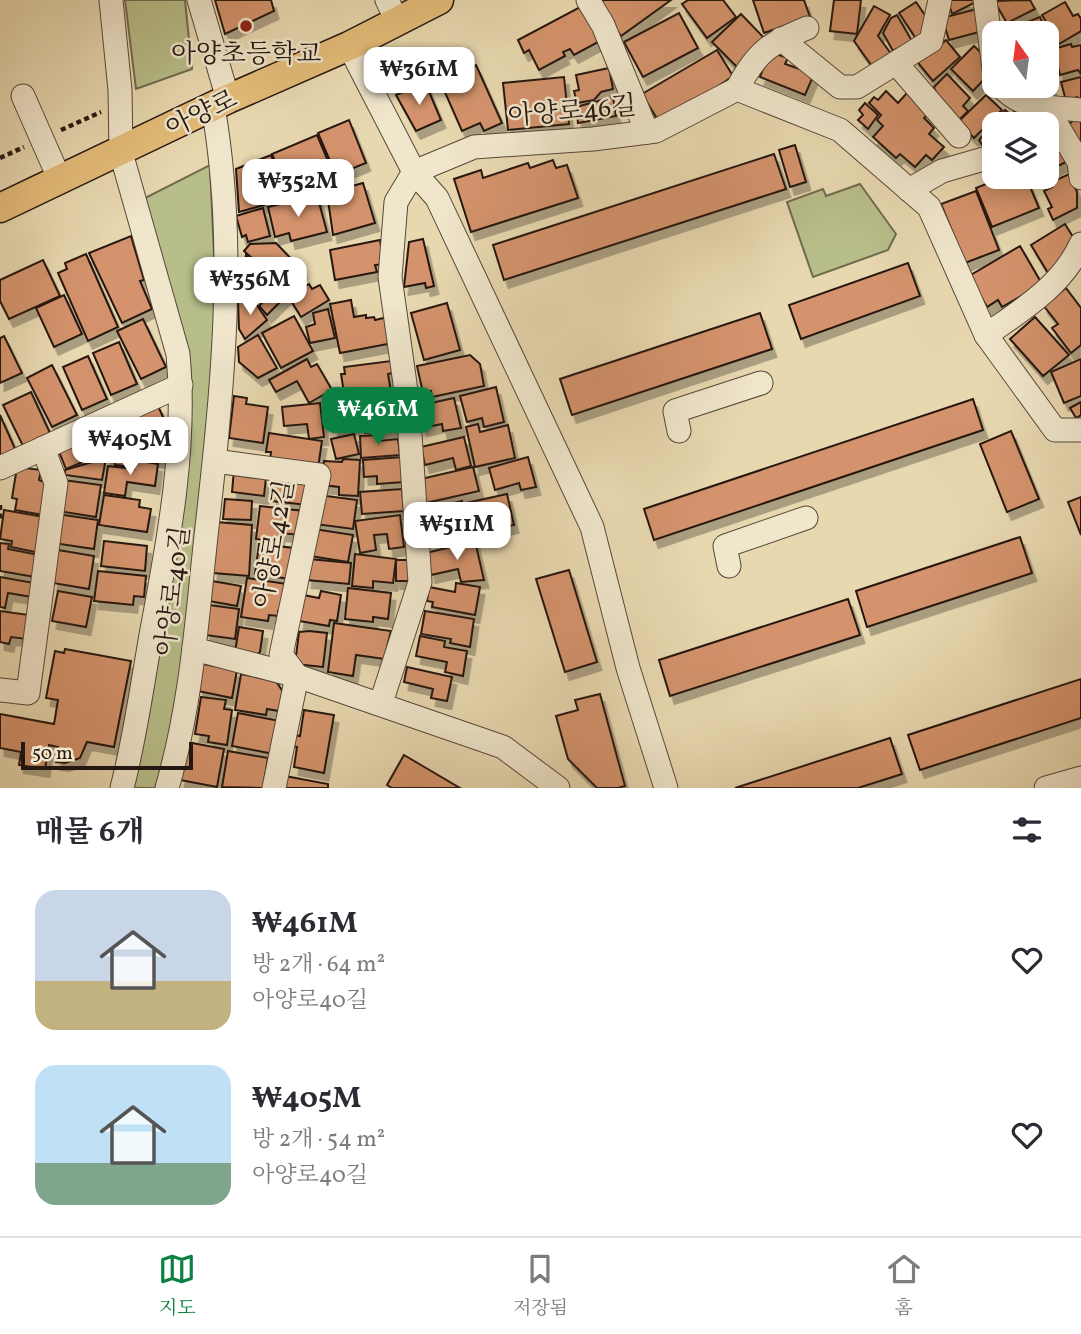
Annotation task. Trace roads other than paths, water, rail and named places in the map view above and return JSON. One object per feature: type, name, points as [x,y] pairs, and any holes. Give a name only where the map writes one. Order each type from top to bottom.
[{"type":"main road","name":"아양로","points":[[0,208],[121,153],[221,103],[349,46],[392,11],[439,0]]},
{"type":"street","name":"아양로40길","points":[[111,0],[120,90],[121,153],[178,354],[181,385],[178,440],[163,568],[122,788]]},
{"type":"street","name":"아양로40길","points":[[167,788],[175,761],[194,649],[225,363],[221,103],[199,0]]},
{"type":"street","points":[[587,0],[603,25],[647,132]]},
{"type":"street","points":[[781,39],[840,88],[857,88],[931,41],[940,0]]},
{"type":"street","points":[[985,0],[988,21]]},
{"type":"street","points":[[807,28],[769,44],[747,69],[737,89],[840,130],[929,207],[986,335],[1055,430],[1081,430]]},
{"type":"street","points":[[349,46],[414,172],[436,198],[592,527],[628,668],[656,749],[666,788]]},
{"type":"street","points":[[896,63],[919,85],[935,112],[959,136]]},
{"type":"street","name":"아양로46길","points":[[414,172],[474,147],[593,139],[656,131],[737,89]]},
{"type":"street","points":[[23,96],[60,180]]},
{"type":"street","points":[[1011,98],[1032,106],[1081,110]]},
{"type":"street","points":[[1046,107],[1079,162],[1081,178]]},
{"type":"street","points":[[909,190],[942,170],[982,159]]},
{"type":"street","points":[[381,703],[420,582],[408,405],[390,277],[396,202],[414,172]]},
{"type":"street","points":[[986,335],[1037,300],[1072,264],[1081,244]]},
{"type":"street","points":[[679,431],[675,411],[761,383]]},
{"type":"street","points":[[0,468],[181,385]]},
{"type":"street","points":[[0,690],[28,693],[56,482],[43,448]]},
{"type":"street","name":"아양로42길","points":[[215,461],[318,475],[281,655],[297,676]]},
{"type":"street","points":[[729,566],[725,546],[806,518]]},
{"type":"street","points":[[194,649],[297,676],[503,747],[558,788]]},
{"type":"street","points":[[274,788],[297,676]]},
{"type":"street","points":[[1046,788],[1081,778]]},
{"type":"place","name":"아양초등학교","points":[[246,26]]}]
